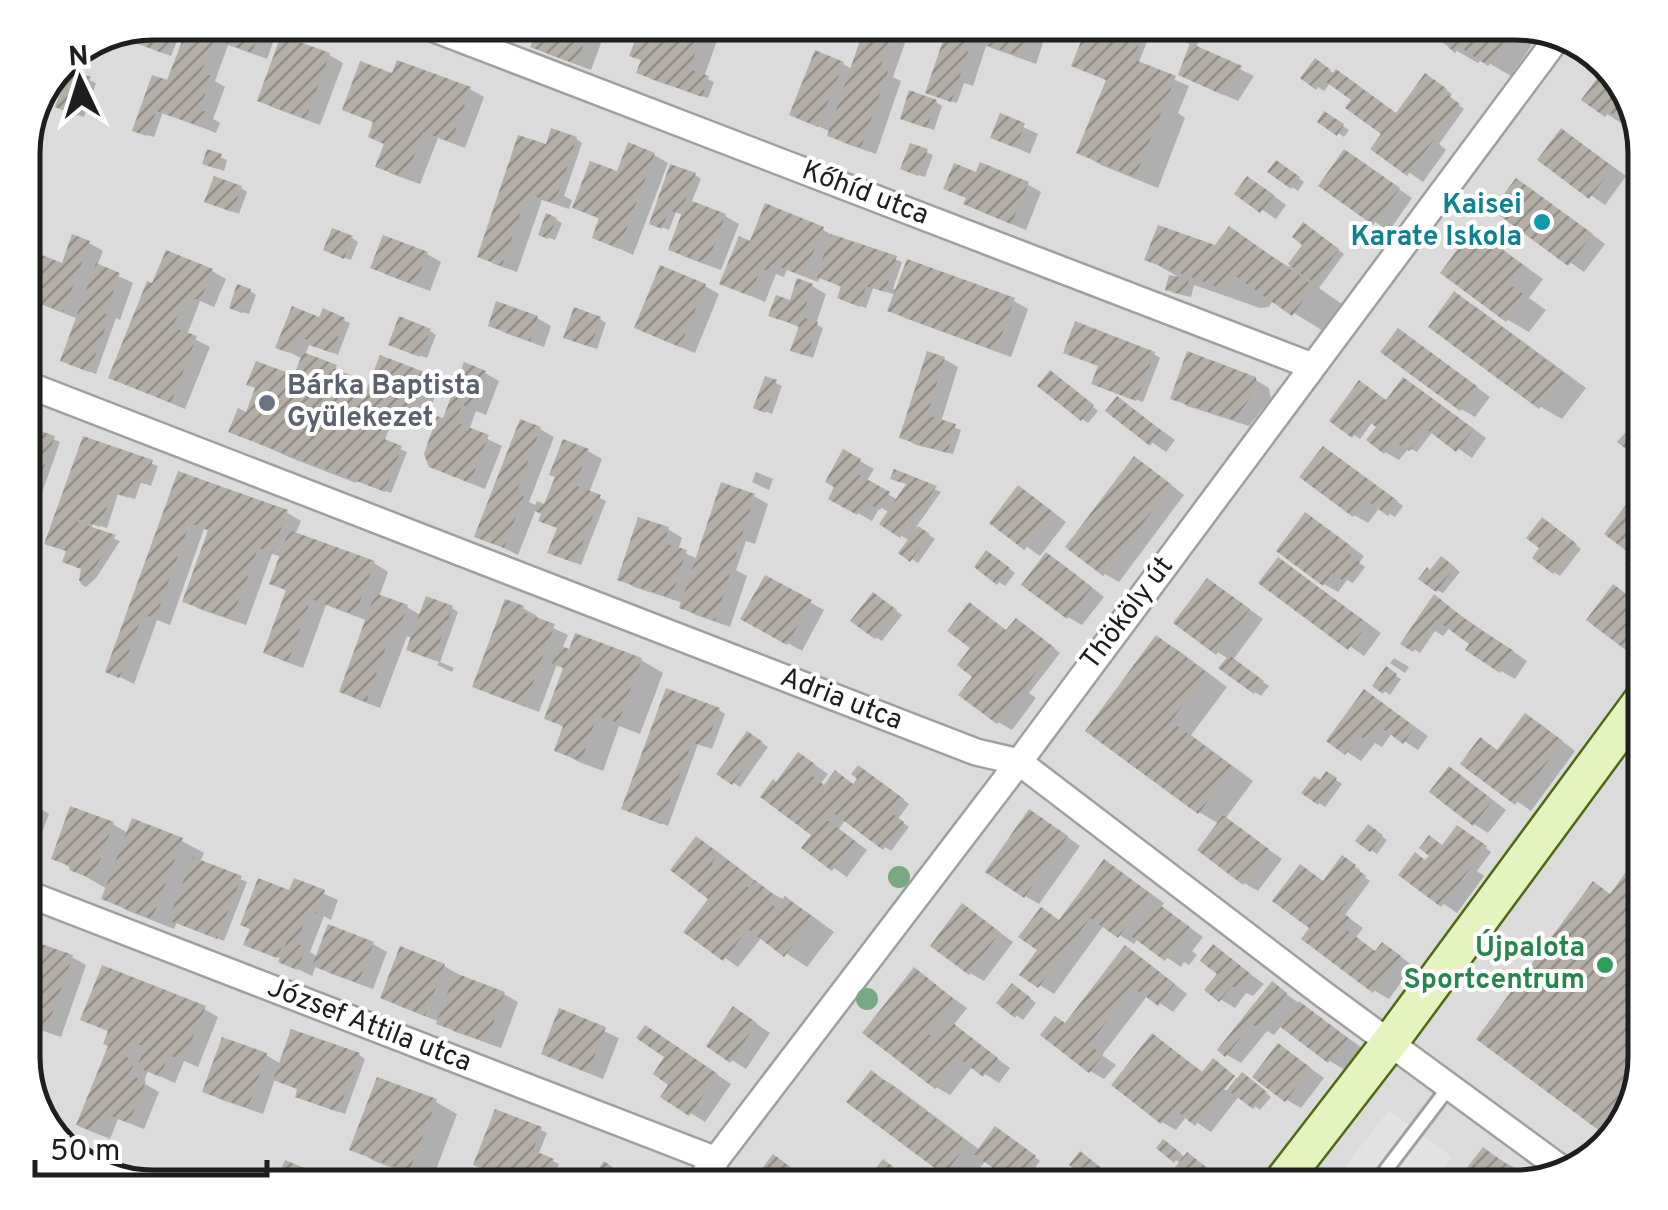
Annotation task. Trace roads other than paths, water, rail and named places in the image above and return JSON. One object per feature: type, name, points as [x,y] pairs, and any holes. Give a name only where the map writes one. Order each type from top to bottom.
[{"type":"main road","points":[[1292,1170],[1628,720]]},
{"type":"street","name":"Kőhíd utca","points":[[466,40],[1312,366]]},
{"type":"street","name":"Thököly út","points":[[708,1170],[1551,46]]},
{"type":"street","name":"Adria utca","points":[[40,390],[976,752],[1018,762],[1323,994],[1554,1162]]},
{"type":"street","name":"József Attila utca","points":[[40,899],[716,1160]]},
{"type":"lane","points":[[1387,1170],[1449,1087]]},
{"type":"place","name":"Kaisei Karate Iskola","points":[[1542,222]]},
{"type":"place","name":"Bárka Baptista Gyülekezet","points":[[267,403]]},
{"type":"place","name":"Újpalota Sportcentrum","points":[[1605,965]]}]
